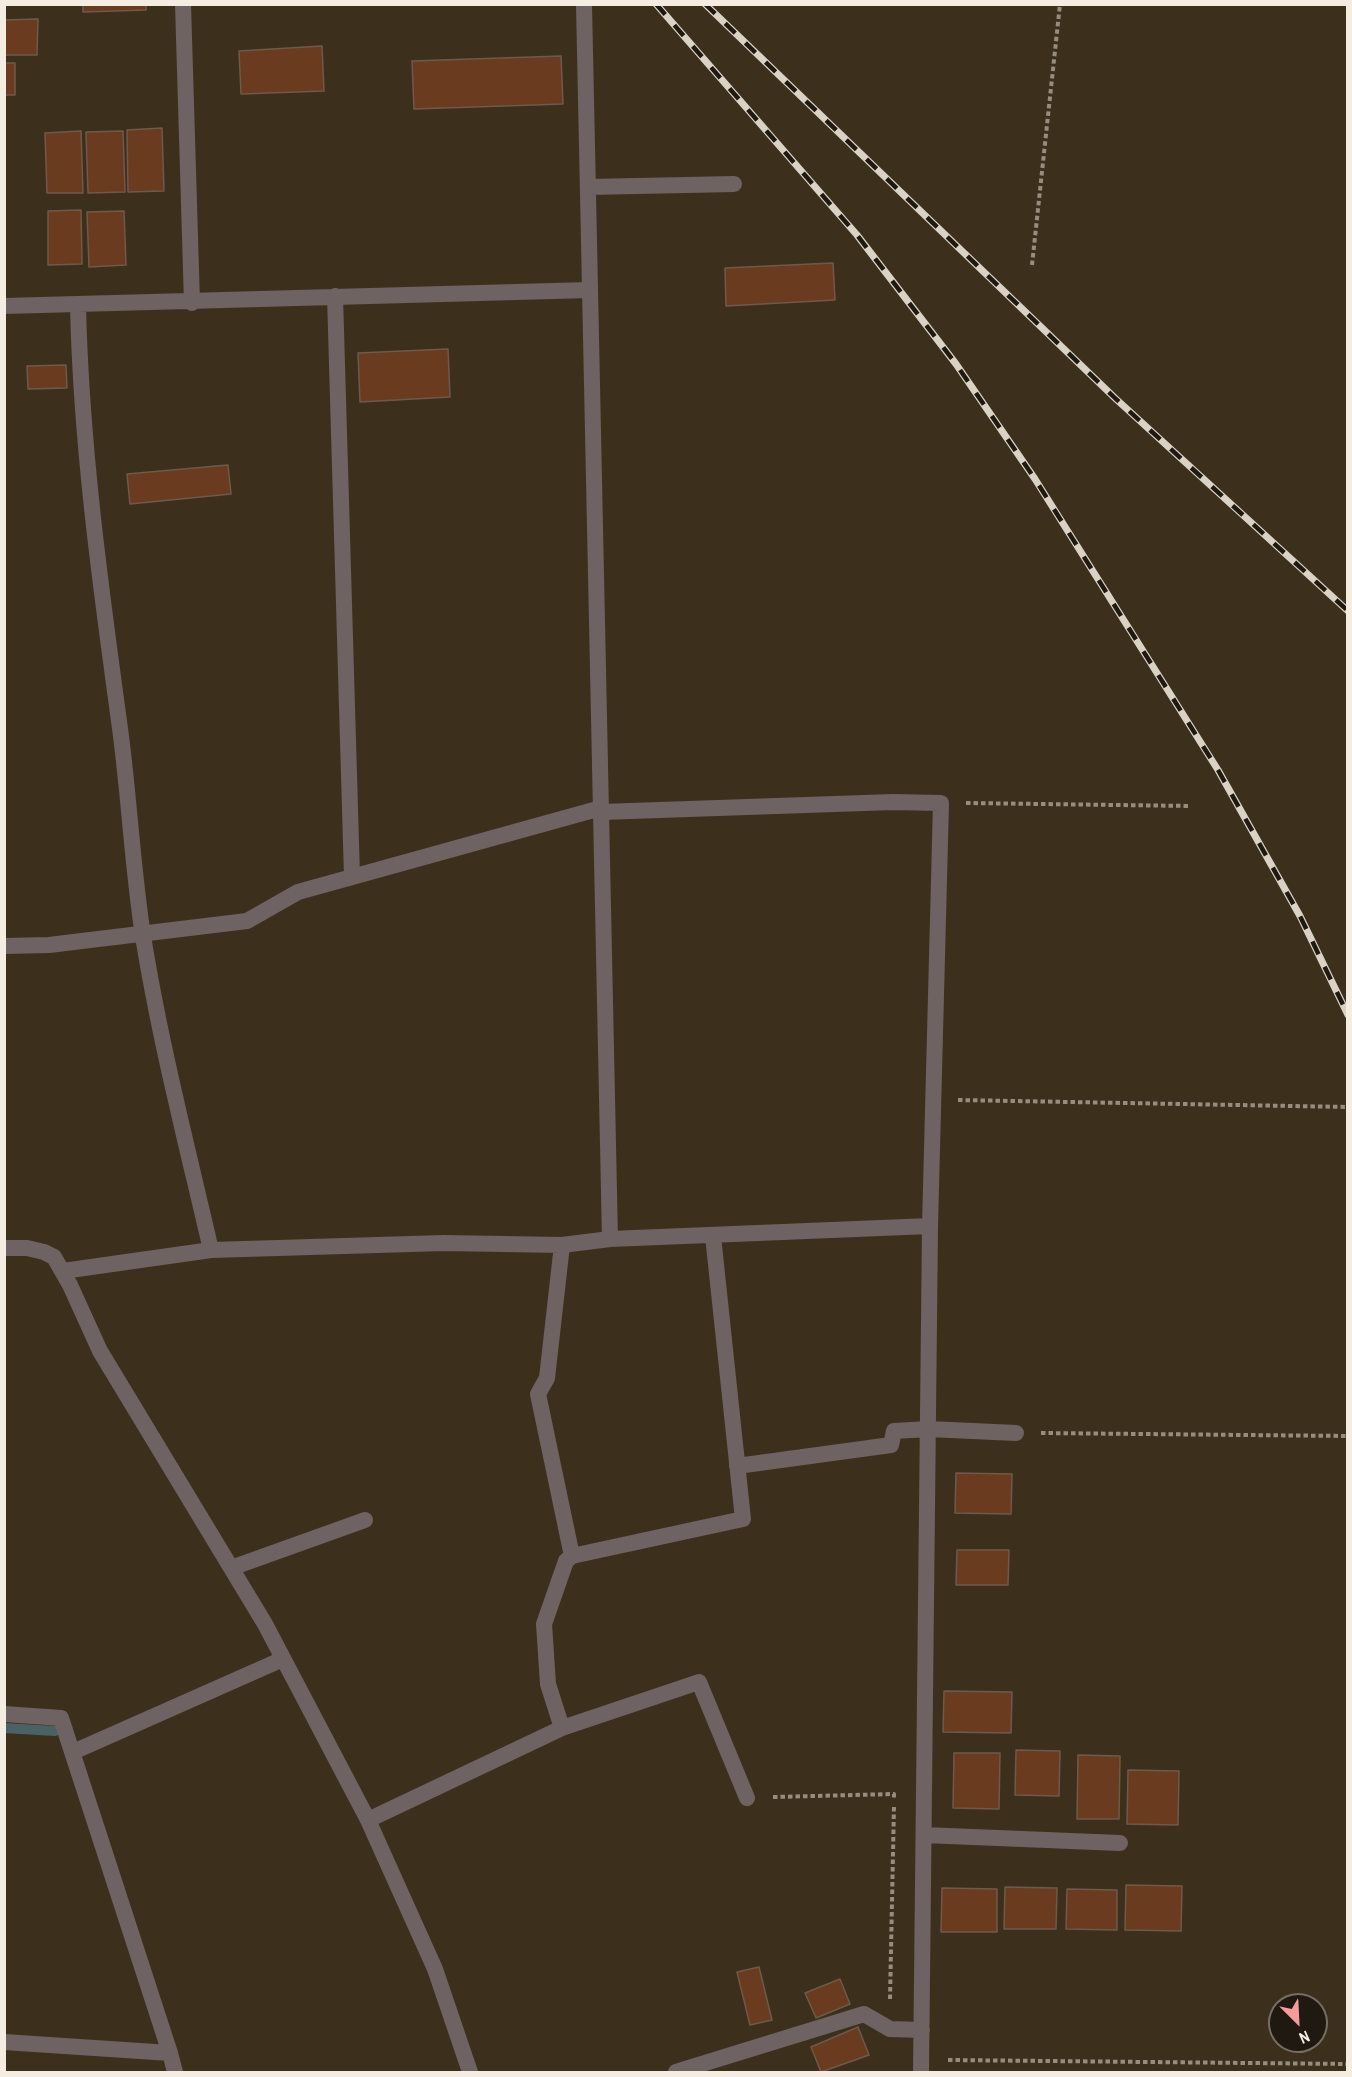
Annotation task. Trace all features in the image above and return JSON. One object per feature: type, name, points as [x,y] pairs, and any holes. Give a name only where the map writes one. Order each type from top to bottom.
[{"type":"street","points":[[183,4],[192,303]]},
{"type":"street","points":[[584,4],[610,1239]]},
{"type":"street","points":[[588,187],[734,184]]},
{"type":"street","points":[[4,306],[192,303],[335,296],[590,290]]},
{"type":"street","points":[[335,296],[352,877]]},
{"type":"street","points":[[78,305],[79,382],[95,545],[123,747],[143,934],[160,1028],[211,1250]]},
{"type":"street","points":[[4,946],[49,945],[247,921],[298,892],[601,810],[882,802],[941,803],[930,1226],[921,2066]]},
{"type":"street","points":[[63,1271],[211,1250],[444,1243],[562,1245],[610,1239],[930,1226]]},
{"type":"street","points":[[562,1728],[548,1684],[544,1624],[566,1561],[572,1556],[743,1519],[713,1236]]},
{"type":"street","points":[[562,1245],[547,1378],[538,1394],[572,1556]]},
{"type":"street","points":[[4,1248],[44,1252],[54,1257],[63,1271],[100,1351],[283,1659],[368,1820],[435,1969],[470,2073]]},
{"type":"street","points":[[737,1466],[891,1445],[894,1431],[928,1429],[1016,1433]]},
{"type":"street","points":[[231,1568],[365,1520]]},
{"type":"street","points":[[73,1752],[283,1659]]},
{"type":"street","points":[[368,1820],[562,1728],[699,1682],[747,1798]]},
{"type":"street","points":[[4,1714],[61,1719],[175,2073]]},
{"type":"street","points":[[924,1835],[1120,1843]]},
{"type":"street","points":[[676,2073],[864,2014],[890,2029],[921,2030]]},
{"type":"street","points":[[4,2042],[170,2053]]},
{"type":"path","points":[[1032,266],[1060,4]]},
{"type":"path","points":[[941,803],[1190,806]]},
{"type":"path","points":[[935,1099],[1347,1107]]},
{"type":"path","points":[[1016,1433],[1347,1436]]},
{"type":"path","points":[[747,1798],[894,1794],[890,2029]]},
{"type":"path","points":[[921,2066],[1347,2064]]},
{"type":"building","points":[[83,4],[146,4],[146,10],[83,12]]},
{"type":"building","points":[[38,19],[37,55],[4,55],[4,20]]},
{"type":"building","points":[[322,46],[324,91],[241,94],[239,51]]},
{"type":"building","points":[[561,56],[563,104],[414,109],[412,61]]},
{"type":"building","points":[[4,63],[15,63],[15,95],[4,95]]},
{"type":"building","points":[[162,128],[164,191],[128,192],[127,130]]},
{"type":"building","points":[[81,131],[83,193],[47,193],[45,133]]},
{"type":"building","points":[[123,131],[125,192],[88,193],[86,132]]},
{"type":"building","points":[[81,210],[82,264],[48,265],[48,211]]},
{"type":"building","points":[[124,211],[126,265],[89,267],[87,212]]},
{"type":"building","points":[[833,263],[835,300],[726,306],[725,268]]},
{"type":"building","points":[[448,349],[450,397],[360,402],[358,353]]},
{"type":"building","points":[[66,365],[67,388],[28,389],[27,366]]},
{"type":"building","points":[[228,465],[231,494],[130,504],[127,474]]},
{"type":"building","points":[[956,1473],[1012,1474],[1011,1514],[955,1513]]},
{"type":"building","points":[[957,1550],[1009,1550],[1008,1585],[956,1585]]},
{"type":"building","points":[[944,1691],[1012,1692],[1011,1733],[943,1732]]},
{"type":"building","points":[[1016,1750],[1060,1751],[1059,1796],[1015,1795]]},
{"type":"building","points":[[954,1753],[1000,1753],[999,1809],[953,1808]]},
{"type":"building","points":[[1078,1755],[1120,1756],[1119,1819],[1077,1819]]},
{"type":"building","points":[[1128,1770],[1179,1771],[1178,1825],[1127,1824]]},
{"type":"building","points":[[1126,1885],[1182,1886],[1181,1931],[1125,1930]]},
{"type":"building","points":[[1005,1887],[1057,1888],[1056,1929],[1004,1929]]},
{"type":"building","points":[[942,1888],[997,1889],[997,1932],[941,1932]]},
{"type":"building","points":[[1067,1889],[1117,1890],[1117,1930],[1066,1929]]},
{"type":"building","points":[[759,1967],[772,2020],[750,2025],[737,1972]]},
{"type":"building","points":[[840,1979],[850,2004],[816,2018],[805,1993]]},
{"type":"building","points":[[858,2027],[869,2055],[821,2072],[811,2047]]},
{"type":"waterway","points":[[4,1728],[55,1731]]},
{"type":"railway","points":[[656,4],[857,235],[956,364],[1035,479],[1218,770],[1300,916],[1348,1015]]},
{"type":"railway","points":[[705,4],[1116,399],[1348,611]]}]
